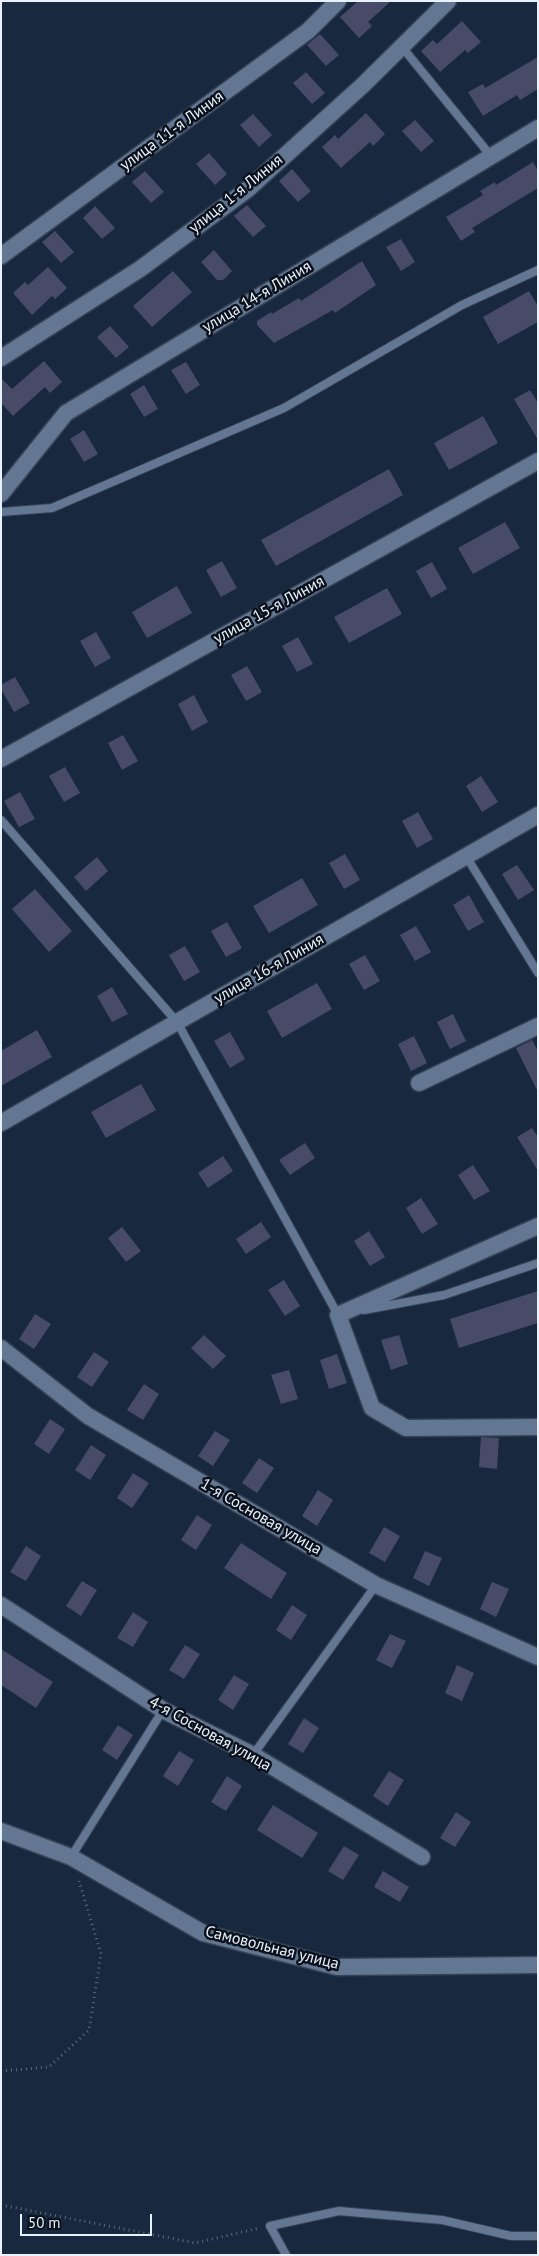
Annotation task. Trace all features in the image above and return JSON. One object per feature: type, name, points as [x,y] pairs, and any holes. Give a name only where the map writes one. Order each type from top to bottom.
[{"type":"street","name":"улица 11-я Линия","points":[[1,256],[308,31],[338,1]]},
{"type":"street","name":"улица 1-я Линия","points":[[1,358],[140,270],[248,189],[448,1]]},
{"type":"street","name":"улица 14-я Линия","points":[[1,494],[66,413],[538,128]]},
{"type":"street","name":"улица 15-я Линия","points":[[1,759],[538,461]]},
{"type":"street","name":"улица 16-я Линия","points":[[1,1122],[538,815]]},
{"type":"street","points":[[419,1083],[538,1026]]},
{"type":"street","points":[[538,1226],[338,1315],[372,1408],[406,1428],[538,1427]]},
{"type":"street","name":"1-я Сосновая улица","points":[[1,1348],[88,1416],[376,1585],[538,1656]]},
{"type":"street","name":"4-я Сосновая улица","points":[[1,1605],[163,1710],[253,1756],[422,1857]]},
{"type":"street","name":"Самовольная улица","points":[[1,1831],[72,1857],[203,1933],[337,1966],[538,1965]]},
{"type":"lane","points":[[402,46],[491,156]]},
{"type":"lane","points":[[1,512],[52,508],[284,408],[462,305],[538,270]]},
{"type":"lane","points":[[1,820],[177,1022],[338,1315],[444,1295],[538,1263]]},
{"type":"lane","points":[[466,856],[538,973]]},
{"type":"lane","points":[[253,1756],[376,1585]]},
{"type":"lane","points":[[72,1857],[163,1710]]},
{"type":"lane","points":[[286,2255],[270,2226],[339,2211],[442,2220],[511,2236],[538,2236]]},
{"type":"path","points":[[1,2071],[49,2067],[89,2030],[101,1954],[72,1857]]},
{"type":"path","points":[[1,2205],[195,2243],[270,2226]]},
{"type":"building","points":[[358,1],[391,1],[368,22],[372,26],[359,38],[340,17]]},
{"type":"building","points":[[462,21],[481,42],[468,53],[465,50],[440,72],[421,51],[433,40],[437,44]]},
{"type":"building","points":[[320,34],[339,55],[326,66],[307,45]]},
{"type":"building","points":[[538,57],[538,89],[520,100],[517,95],[483,116],[468,92],[483,84],[485,88]]},
{"type":"building","points":[[306,72],[325,93],[312,104],[293,83]]},
{"type":"building","points":[[366,113],[385,134],[373,146],[370,142],[341,168],[322,147],[335,135],[338,139]]},
{"type":"building","points":[[253,114],[272,135],[259,147],[240,125]]},
{"type":"building","points":[[415,120],[434,141],[421,152],[402,131]]},
{"type":"building","points":[[209,153],[227,174],[215,185],[196,164]]},
{"type":"building","points":[[533,162],[538,171],[538,188],[472,228],[475,232],[461,241],[446,217],[483,195],[480,191],[495,182],[496,185]]},
{"type":"building","points":[[292,169],[311,191],[298,202],[279,181]]},
{"type":"building","points":[[145,171],[164,192],[151,203],[132,182]]},
{"type":"building","points":[[247,205],[266,226],[253,237],[234,216]]},
{"type":"building","points":[[95,206],[115,228],[102,239],[83,218]]},
{"type":"building","points":[[55,231],[74,252],[61,263],[42,242]]},
{"type":"building","points":[[401,239],[415,262],[401,271],[386,247]]},
{"type":"building","points":[[214,250],[232,271],[223,280],[217,280],[201,262]]},
{"type":"building","points":[[362,261],[376,285],[335,313],[333,310],[274,343],[257,325],[257,321],[271,312],[272,314],[299,298],[301,301]]},
{"type":"building","points":[[48,267],[67,288],[55,299],[52,296],[32,315],[13,293],[25,282],[28,285]]},
{"type":"building","points":[[173,271],[192,292],[152,327],[133,306]]},
{"type":"building","points":[[529,291],[538,306],[538,322],[498,344],[483,317]]},
{"type":"building","points":[[110,326],[129,347],[116,358],[97,337]]},
{"type":"building","points":[[44,361],[62,382],[50,393],[45,387],[13,416],[1,403],[1,378],[12,389]]},
{"type":"building","points":[[186,362],[200,385],[186,394],[171,370]]},
{"type":"building","points":[[144,385],[158,409],[144,417],[130,394]]},
{"type":"building","points":[[530,390],[538,403],[538,440],[514,399]]},
{"type":"building","points":[[483,416],[498,443],[449,470],[434,443]]},
{"type":"building","points":[[84,430],[98,454],[84,462],[70,439]]},
{"type":"building","points":[[389,469],[403,495],[276,566],[261,540]]},
{"type":"building","points":[[505,522],[520,548],[473,574],[458,548]]},
{"type":"building","points":[[222,561],[237,588],[221,597],[206,570]]},
{"type":"building","points":[[432,562],[447,589],[431,598],[416,571]]},
{"type":"building","points":[[177,586],[192,613],[147,638],[132,612]]},
{"type":"building","points":[[387,588],[402,614],[349,643],[334,617]]},
{"type":"building","points":[[96,632],[111,658],[95,667],[80,641]]},
{"type":"building","points":[[298,637],[313,664],[297,672],[282,646]]},
{"type":"building","points":[[247,666],[262,692],[246,701],[231,675]]},
{"type":"building","points":[[15,677],[30,703],[14,712],[1,689],[1,685]]},
{"type":"building","points":[[194,695],[208,722],[192,731],[178,704]]},
{"type":"building","points":[[123,735],[138,761],[122,770],[108,743]]},
{"type":"building","points":[[65,767],[80,793],[64,802],[49,776]]},
{"type":"building","points":[[481,776],[498,802],[482,812],[466,786]]},
{"type":"building","points":[[20,792],[35,819],[19,827],[4,801]]},
{"type":"building","points":[[418,812],[433,839],[417,848],[402,821]]},
{"type":"building","points":[[345,854],[360,880],[344,889],[329,863]]},
{"type":"building","points":[[97,857],[108,871],[86,891],[74,877]]},
{"type":"building","points":[[517,865],[534,890],[518,900],[502,874]]},
{"type":"building","points":[[302,878],[318,905],[269,933],[253,906]]},
{"type":"building","points":[[35,889],[72,931],[49,952],[12,909]]},
{"type":"building","points":[[469,895],[484,922],[468,931],[453,905]]},
{"type":"building","points":[[227,922],[242,948],[226,957],[211,931]]},
{"type":"building","points":[[416,926],[431,952],[415,961],[400,935]]},
{"type":"building","points":[[185,946],[200,972],[184,981],[169,955]]},
{"type":"building","points":[[365,955],[380,981],[364,990],[349,964]]},
{"type":"building","points":[[317,983],[332,1009],[282,1038],[267,1011]]},
{"type":"building","points":[[112,987],[128,1014],[112,1022],[97,996]]},
{"type":"building","points":[[453,1014],[466,1041],[450,1049],[437,1022]]},
{"type":"building","points":[[37,1030],[52,1057],[1,1086],[1,1051]]},
{"type":"building","points":[[230,1032],[245,1059],[230,1068],[214,1041]]},
{"type":"building","points":[[414,1036],[427,1063],[411,1071],[398,1044]]},
{"type":"building","points":[[532,1040],[538,1051],[538,1092],[516,1048]]},
{"type":"building","points":[[141,1084],[156,1110],[106,1138],[91,1112]]},
{"type":"building","points":[[532,1128],[538,1137],[538,1171],[517,1137]]},
{"type":"building","points":[[305,1143],[315,1158],[290,1175],[279,1160]]},
{"type":"building","points":[[223,1156],[233,1171],[208,1188],[198,1173]]},
{"type":"building","points":[[473,1165],[490,1191],[474,1200],[458,1175]]},
{"type":"building","points":[[421,1198],[438,1224],[422,1234],[406,1208]]},
{"type":"building","points":[[261,1222],[271,1237],[246,1254],[236,1239]]},
{"type":"building","points":[[122,1227],[141,1251],[126,1262],[108,1238]]},
{"type":"building","points":[[369,1231],[385,1257],[370,1266],[354,1241]]},
{"type":"building","points":[[284,1280],[300,1306],[285,1316],[268,1290]]},
{"type":"building","points":[[538,1291],[538,1323],[459,1348],[450,1319]]},
{"type":"building","points":[[35,1314],[51,1324],[34,1349],[19,1339]]},
{"type":"building","points":[[204,1335],[226,1356],[213,1369],[191,1348]]},
{"type":"building","points":[[399,1335],[408,1364],[391,1370],[381,1340]]},
{"type":"building","points":[[94,1352],[109,1362],[92,1387],[77,1377]]},
{"type":"building","points":[[337,1354],[347,1383],[329,1389],[320,1360]]},
{"type":"building","points":[[289,1370],[298,1399],[281,1404],[271,1375]]},
{"type":"building","points":[[144,1384],[159,1394],[143,1420],[127,1410]]},
{"type":"building","points":[[50,1419],[65,1429],[49,1454],[34,1444]]},
{"type":"building","points":[[215,1431],[230,1440],[213,1466],[198,1456]]},
{"type":"building","points":[[481,1437],[499,1438],[497,1469],[479,1467]]},
{"type":"building","points":[[91,1445],[106,1455],[90,1480],[75,1470]]},
{"type":"building","points":[[259,1458],[274,1468],[257,1493],[242,1483]]},
{"type":"building","points":[[133,1473],[149,1483],[132,1508],[117,1498]]},
{"type":"building","points":[[318,1490],[333,1500],[317,1526],[302,1516]]},
{"type":"building","points":[[197,1515],[212,1525],[196,1550],[181,1540]]},
{"type":"building","points":[[384,1527],[400,1536],[385,1562],[369,1553]]},
{"type":"building","points":[[241,1543],[287,1573],[271,1599],[224,1568]]},
{"type":"building","points":[[26,1546],[41,1556],[26,1581],[10,1572]]},
{"type":"building","points":[[425,1551],[442,1558],[429,1586],[413,1578]]},
{"type":"building","points":[[82,1581],[97,1590],[81,1616],[66,1606]]},
{"type":"building","points":[[492,1582],[509,1589],[496,1617],[480,1609]]},
{"type":"building","points":[[292,1605],[307,1615],[291,1640],[276,1630]]},
{"type":"building","points":[[133,1612],[148,1622],[133,1647],[117,1638]]},
{"type":"building","points":[[390,1634],[406,1641],[392,1668],[376,1660]]},
{"type":"building","points":[[185,1645],[200,1654],[184,1679],[169,1670]]},
{"type":"building","points":[[1,1649],[53,1682],[36,1708],[1,1685]]},
{"type":"building","points":[[457,1665],[474,1673],[462,1701],[445,1693]]},
{"type":"building","points":[[234,1675],[249,1684],[233,1710],[218,1700]]},
{"type":"building","points":[[304,1718],[319,1728],[303,1753],[288,1744]]},
{"type":"building","points":[[118,1725],[133,1735],[117,1760],[102,1750]]},
{"type":"building","points":[[179,1751],[194,1760],[178,1786],[163,1776]]},
{"type":"building","points":[[389,1771],[404,1780],[388,1806],[373,1796]]},
{"type":"building","points":[[227,1776],[242,1786],[226,1811],[211,1802]]},
{"type":"building","points":[[273,1805],[318,1833],[302,1858],[257,1830]]},
{"type":"building","points":[[456,1812],[471,1822],[455,1847],[440,1838]]},
{"type":"building","points":[[344,1846],[359,1855],[343,1880],[328,1871]]},
{"type":"building","points":[[383,1871],[409,1887],[400,1902],[374,1887]]}]
